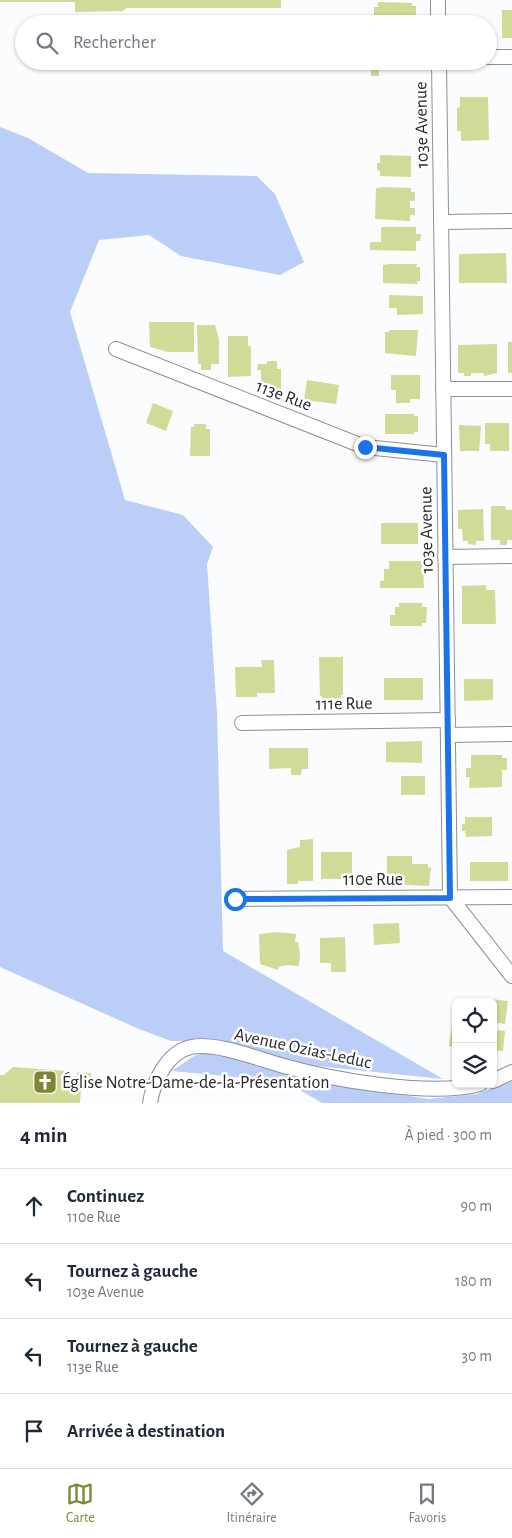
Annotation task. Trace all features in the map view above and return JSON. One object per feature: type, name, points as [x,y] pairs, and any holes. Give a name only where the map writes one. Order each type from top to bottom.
[{"type":"street","points":[[438,0],[438,15]]},
{"type":"street","points":[[497,57],[512,57]]},
{"type":"street","name":"103e Avenue","points":[[438,70],[450,898]]},
{"type":"street","points":[[441,222],[512,221]]},
{"type":"street","name":"113e Rue","points":[[116,349],[365,447],[444,455]]},
{"type":"street","points":[[443,389],[512,389]]},
{"type":"street","points":[[445,557],[512,556]]},
{"type":"street","name":"111e Rue","points":[[242,723],[448,720]]},
{"type":"street","points":[[448,735],[512,734]]},
{"type":"street","name":"110e Rue","points":[[235,899],[512,897]]},
{"type":"street","points":[[450,898],[512,976]]},
{"type":"street","name":"Avenue Ozias-Leduc","points":[[150,1103],[152,1090],[162,1070],[174,1057],[190,1047],[211,1048],[293,1069],[414,1088],[440,1090],[453,1088]]},
{"type":"street","points":[[497,1079],[512,1072]]},
{"type":"shaded area","points":[[0,127],[28,138],[88,173],[257,176],[275,194],[304,262],[280,275],[181,256],[149,235],[99,240],[70,312],[125,500],[183,515],[213,547],[207,564],[217,714],[223,951],[443,1079],[298,1064],[203,1041],[171,1041],[139,1029],[0,967]]},
{"type":"shaded area","points":[[203,1053],[218,1054],[379,1091],[428,1099],[477,1094],[512,1081],[512,1103],[322,1103],[286,1082],[172,1071],[194,1056]]},
{"type":"building","points":[[0,0],[281,0],[281,8],[126,8],[123,11],[75,12],[75,2],[0,2]]},
{"type":"building","points":[[378,2],[412,3],[412,6],[416,6],[416,15],[374,15],[374,7],[378,7]]},
{"type":"building","points":[[502,10],[512,10],[512,38],[502,38]]},
{"type":"building","points":[[371,70],[379,70],[379,76],[371,76]]},
{"type":"building","points":[[460,97],[488,97],[489,140],[461,141],[461,131],[457,131],[457,108],[460,107]]},
{"type":"building","points":[[380,155],[411,156],[411,177],[380,176],[380,171],[377,170],[377,163],[380,163]]},
{"type":"building","points":[[376,188],[411,188],[411,192],[415,192],[415,201],[410,201],[410,208],[415,208],[415,215],[410,215],[410,221],[375,219]]},
{"type":"building","points":[[381,227],[416,227],[416,234],[421,234],[420,241],[416,241],[416,251],[370,250],[370,242],[381,242]]},
{"type":"building","points":[[506,253],[507,283],[459,283],[459,254]]},
{"type":"building","points":[[417,264],[416,267],[420,267],[420,281],[417,281],[417,284],[383,283],[383,265]]},
{"type":"building","points":[[389,295],[423,296],[423,314],[397,315],[397,308],[389,308]]},
{"type":"building","points":[[149,322],[194,322],[194,352],[168,352],[150,347]]},
{"type":"building","points":[[197,325],[215,325],[219,339],[219,364],[211,364],[211,370],[201,370],[201,364],[198,364]]},
{"type":"building","points":[[389,330],[418,330],[416,356],[385,353],[385,332],[389,332]]},
{"type":"building","points":[[228,336],[248,336],[248,346],[251,346],[251,376],[228,377]]},
{"type":"building","points":[[508,342],[512,342],[512,373],[508,373]]},
{"type":"building","points":[[497,344],[497,373],[484,376],[484,373],[471,373],[471,376],[464,376],[464,373],[458,373],[458,345]]},
{"type":"building","points":[[267,361],[277,361],[277,369],[281,369],[281,392],[275,392],[275,395],[267,395],[267,391],[261,391],[261,370],[257,370],[258,364],[267,364]]},
{"type":"building","points":[[391,375],[420,375],[420,399],[410,399],[410,403],[396,403],[396,390],[391,390]]},
{"type":"building","points":[[307,380],[339,385],[336,404],[304,400]]},
{"type":"building","points":[[153,403],[173,411],[166,431],[146,423]]},
{"type":"building","points":[[385,414],[414,414],[414,416],[418,416],[418,432],[414,432],[414,434],[385,434]]},
{"type":"building","points":[[485,423],[509,423],[509,451],[490,451],[490,444],[485,444]]},
{"type":"building","points":[[194,424],[206,424],[206,429],[210,429],[210,456],[190,456],[191,427],[194,427]]},
{"type":"building","points":[[459,425],[481,426],[479,451],[460,451]]},
{"type":"building","points":[[491,506],[505,506],[506,510],[512,510],[512,540],[507,540],[507,545],[500,545],[500,540],[491,540]]},
{"type":"building","points":[[483,509],[484,541],[476,541],[476,545],[468,544],[468,541],[463,541],[462,529],[458,529],[458,510]]},
{"type":"building","points":[[381,523],[418,523],[418,544],[381,544]]},
{"type":"building","points":[[389,561],[423,561],[424,588],[380,588],[380,581],[384,581],[384,569],[389,569]]},
{"type":"building","points":[[486,585],[486,590],[495,590],[496,624],[462,624],[462,586]]},
{"type":"building","points":[[399,603],[422,603],[422,607],[427,607],[426,623],[422,623],[422,626],[390,626],[390,615],[395,615],[395,607],[399,607]]},
{"type":"building","points":[[319,657],[343,657],[343,695],[341,695],[341,698],[322,699],[322,696],[320,696]]},
{"type":"building","points":[[261,660],[274,660],[275,693],[257,693],[257,697],[236,697],[235,667],[262,667]]},
{"type":"building","points":[[384,678],[423,678],[423,700],[384,700]]},
{"type":"building","points":[[464,679],[493,679],[493,700],[464,701]]},
{"type":"building","points":[[422,741],[422,763],[386,762],[386,742]]},
{"type":"building","points":[[269,748],[308,748],[308,769],[302,769],[301,775],[291,775],[291,768],[269,769]]},
{"type":"building","points":[[471,755],[502,755],[502,758],[507,758],[507,770],[502,770],[502,787],[469,788],[470,777],[466,777],[466,768],[471,768]]},
{"type":"building","points":[[401,776],[425,776],[425,795],[401,795]]},
{"type":"building","points":[[465,817],[492,817],[492,836],[466,837],[465,831],[462,831]]},
{"type":"building","points":[[313,839],[313,881],[298,881],[298,884],[287,884],[287,850],[300,847],[300,840]]},
{"type":"building","points":[[321,852],[352,852],[352,879],[321,879]]},
{"type":"building","points":[[387,856],[412,856],[412,864],[428,864],[428,868],[431,867],[429,886],[393,884],[393,879],[387,879]]},
{"type":"building","points":[[470,862],[508,862],[508,881],[470,881]]},
{"type":"building","points":[[399,923],[400,943],[374,945],[373,924]]},
{"type":"building","points":[[277,932],[296,934],[295,942],[298,942],[300,954],[299,966],[286,965],[279,967],[278,970],[260,964],[259,934]]},
{"type":"building","points":[[345,937],[346,972],[331,972],[331,963],[320,963],[320,938]]},
{"type":"building","points":[[497,1000],[508,1001],[505,1024],[497,1023]]},
{"type":"building","points":[[452,1024],[452,1046],[449,1046]]},
{"type":"building","points":[[497,1030],[505,1031],[503,1051],[497,1050]]},
{"type":"building","name":"Église Notre-Dame-de-la-Présentation","points":[[13,1067],[66,1071],[71,1076],[77,1076],[77,1072],[91,1073],[90,1089],[81,1088],[80,1103],[0,1103],[0,1075],[4,1075]]},
{"type":"place","name":"Église Notre-Dame-de-la-Présentation","points":[[45,1082]]},
{"type":"route","points":[[235,899],[450,898],[444,455],[365,447]]}]
